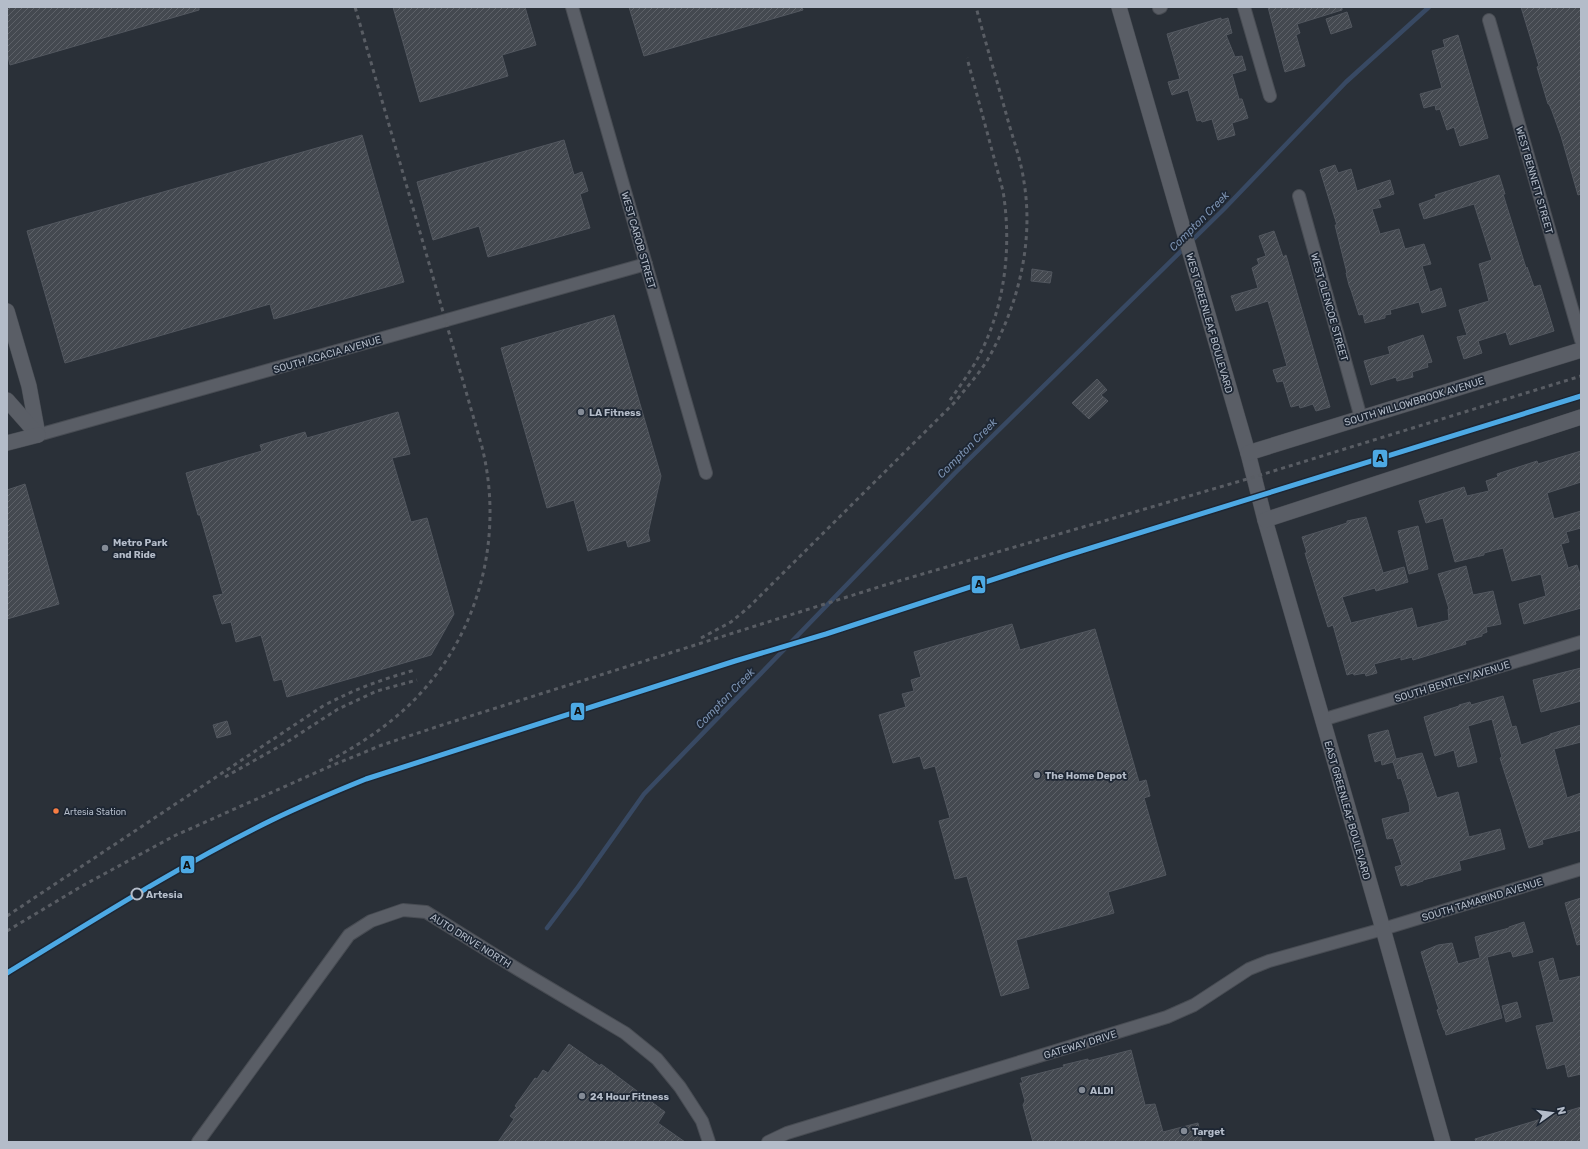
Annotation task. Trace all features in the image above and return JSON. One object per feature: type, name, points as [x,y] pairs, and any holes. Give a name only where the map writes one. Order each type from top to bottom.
[{"type":"street","name":"WEST CAROB STREET","points":[[572,7],[706,473]]},
{"type":"street","name":"WEST GREENLEAF BOULEVARD","points":[[1119,7],[1254,477]]},
{"type":"street","points":[[1244,7],[1270,96]]},
{"type":"street","name":"WEST BENNETT STREET","points":[[1489,20],[1581,340]]},
{"type":"street","name":"WEST GLENCOE STREET","points":[[1299,196],[1361,418]]},
{"type":"street","name":"SOUTH ACACIA AVENUE","points":[[7,443],[646,264]]},
{"type":"street","points":[[7,311],[29,386],[38,435]]},
{"type":"street","name":"SOUTH WILLOWBROOK AVENUE","points":[[1248,453],[1581,350]]},
{"type":"street","points":[[7,400],[38,435]]},
{"type":"street","points":[[1265,520],[1581,417]]},
{"type":"street","name":"EAST GREENLEAF BOULEVARD","points":[[1254,477],[1443,1142]]},
{"type":"street","name":"SOUTH BENTLEY AVENUE","points":[[1322,720],[1581,642]]},
{"type":"street","name":"SOUTH TAMARIND AVENUE","points":[[1383,929],[1581,869]]},
{"type":"street","name":"AUTO DRIVE NORTH","points":[[198,1142],[349,935],[371,921],[403,910],[426,912],[519,970],[625,1033],[657,1059],[680,1087],[702,1121],[709,1142]]},
{"type":"street","name":"GATEWAY DRIVE","points":[[768,1142],[787,1133],[1167,1017],[1194,1005],[1249,969],[1269,961],[1383,929]]},
{"type":"building","points":[[7,7],[199,7],[199,10],[10,65],[7,52]]},
{"type":"building","points":[[393,7],[525,7],[536,45],[502,55],[508,76],[420,102]]},
{"type":"building","points":[[629,7],[802,7],[803,10],[644,56]]},
{"type":"building","points":[[1268,7],[1342,7],[1342,10],[1297,24],[1300,33],[1296,35],[1305,66],[1285,72]]},
{"type":"building","points":[[1521,7],[1581,7],[1581,194],[1578,195],[1561,136],[1548,104],[1537,67],[1539,66]]},
{"type":"building","points":[[1347,12],[1352,27],[1331,34],[1326,19]]},
{"type":"building","points":[[1221,18],[1221,20],[1228,18],[1232,33],[1226,35],[1235,57],[1242,56],[1246,70],[1232,74],[1239,99],[1242,99],[1248,118],[1232,123],[1235,135],[1218,140],[1212,119],[1202,122],[1201,120],[1197,121],[1188,90],[1172,95],[1168,82],[1180,79],[1167,34]]},
{"type":"building","points":[[1458,35],[1488,138],[1460,146],[1454,127],[1447,130],[1440,109],[1436,110],[1435,105],[1424,108],[1420,94],[1442,88],[1432,51],[1445,47],[1443,40]]},
{"type":"building","points":[[362,135],[404,282],[274,319],[270,304],[65,363],[27,231]]},
{"type":"building","points":[[564,140],[574,175],[582,172],[588,191],[580,194],[590,228],[488,257],[479,226],[433,240],[417,182]]},
{"type":"building","points":[[1335,165],[1338,173],[1351,169],[1357,191],[1390,180],[1394,194],[1378,199],[1381,207],[1372,209],[1380,234],[1399,229],[1405,249],[1424,244],[1431,264],[1422,266],[1430,292],[1441,288],[1446,306],[1422,313],[1419,302],[1390,310],[1391,314],[1385,315],[1385,318],[1365,323],[1363,314],[1359,315],[1349,285],[1335,225],[1337,225],[1320,170]]},
{"type":"building","points":[[1499,175],[1505,194],[1503,194],[1526,268],[1527,267],[1534,287],[1540,285],[1554,331],[1510,345],[1506,332],[1478,341],[1482,353],[1464,359],[1457,337],[1467,335],[1459,310],[1489,301],[1479,264],[1492,260],[1474,204],[1424,219],[1419,204],[1436,198],[1435,195]]},
{"type":"building","points":[[1274,231],[1283,257],[1286,255],[1330,407],[1316,411],[1313,404],[1300,408],[1299,405],[1291,407],[1283,381],[1277,382],[1273,370],[1287,366],[1268,301],[1236,311],[1231,296],[1258,288],[1252,268],[1259,264],[1257,259],[1266,256],[1259,236]]},
{"type":"building","points":[[1032,269],[1052,272],[1050,283],[1031,281]]},
{"type":"building","name":"LA Fitness","points":[[614,315],[661,476],[648,533],[650,541],[628,547],[626,540],[588,551],[574,500],[547,508],[501,348]]},
{"type":"building","points":[[1423,335],[1432,362],[1427,363],[1428,367],[1412,372],[1413,377],[1397,381],[1396,377],[1371,385],[1364,361],[1390,354],[1388,347]]},
{"type":"building","points":[[1097,379],[1107,390],[1101,395],[1108,401],[1089,419],[1072,403]]},
{"type":"building","points":[[398,412],[410,454],[392,458],[411,522],[427,518],[454,614],[431,655],[287,697],[282,679],[274,681],[261,635],[236,642],[231,622],[222,624],[213,596],[223,594],[186,473],[262,451],[260,445],[305,432],[307,438]]},
{"type":"building","points":[[1581,451],[1581,482],[1547,493],[1554,519],[1581,511],[1581,528],[1566,532],[1569,542],[1561,544],[1568,568],[1577,565],[1581,578],[1581,608],[1524,624],[1519,604],[1546,596],[1541,574],[1512,581],[1503,548],[1484,553],[1484,555],[1455,562],[1443,518],[1426,523],[1419,501],[1464,487],[1467,496],[1489,491],[1486,481],[1498,477],[1497,474],[1537,461],[1538,464]]},
{"type":"building","points":[[25,484],[59,604],[7,619],[7,490]]},
{"type":"building","points":[[1366,517],[1383,573],[1404,567],[1408,582],[1376,591],[1375,588],[1342,597],[1351,623],[1412,608],[1417,628],[1449,620],[1449,609],[1438,574],[1466,566],[1473,595],[1493,591],[1501,624],[1486,627],[1487,632],[1482,634],[1482,636],[1465,641],[1466,644],[1413,660],[1412,657],[1401,660],[1401,657],[1374,664],[1377,673],[1366,676],[1365,673],[1354,675],[1353,673],[1347,675],[1333,625],[1328,627],[1305,553],[1307,553],[1302,537],[1347,523],[1347,521]]},
{"type":"building","points":[[1418,526],[1428,569],[1409,574],[1398,531]]},
{"type":"building","name":"The Home Depot","points":[[1012,624],[1020,650],[1095,629],[1139,782],[1146,780],[1150,796],[1144,798],[1166,875],[1108,892],[1114,913],[1016,940],[1029,988],[1001,996],[967,876],[955,879],[939,821],[950,818],[935,766],[924,769],[920,756],[893,763],[879,715],[906,707],[902,694],[914,691],[911,680],[921,677],[914,652]]},
{"type":"building","points":[[1581,668],[1581,701],[1541,712],[1533,680]]},
{"type":"building","points":[[1503,696],[1512,727],[1516,726],[1521,745],[1550,734],[1581,725],[1581,742],[1554,749],[1567,798],[1581,793],[1581,830],[1542,840],[1543,844],[1529,848],[1500,758],[1502,757],[1492,719],[1468,726],[1477,762],[1458,767],[1454,750],[1435,756],[1424,717],[1470,702],[1471,705]]},
{"type":"building","points":[[227,721],[231,734],[217,738],[213,725]]},
{"type":"building","points":[[1388,730],[1396,759],[1422,753],[1437,798],[1458,792],[1469,837],[1500,829],[1505,849],[1459,861],[1461,870],[1423,880],[1407,886],[1407,884],[1401,886],[1395,867],[1402,865],[1393,838],[1387,839],[1382,819],[1410,812],[1409,804],[1401,778],[1398,779],[1393,762],[1382,765],[1381,760],[1375,762],[1368,735]]},
{"type":"building","points":[[1581,898],[1581,944],[1577,945],[1565,903]]},
{"type":"building","points":[[1524,922],[1533,952],[1513,957],[1511,951],[1487,957],[1502,1018],[1446,1035],[1437,1010],[1439,1009],[1421,952],[1438,945],[1452,943],[1458,964],[1480,958],[1475,937],[1509,928]]},
{"type":"building","points":[[1553,958],[1559,981],[1581,976],[1581,1074],[1568,1077],[1565,1064],[1547,1069],[1536,1026],[1554,1022],[1539,962]]},
{"type":"building","points":[[1517,1002],[1521,1017],[1506,1022],[1502,1006]]},
{"type":"building","name":"24 Hour Fitness","points":[[569,1044],[600,1066],[601,1064],[665,1112],[658,1123],[685,1142],[498,1142],[514,1119],[510,1116],[517,1107],[515,1106],[535,1078],[537,1079],[543,1070],[548,1073]]},
{"type":"building","name":"ALDI","points":[[1131,1050],[1145,1105],[1155,1104],[1163,1132],[1198,1123],[1202,1142],[1033,1142],[1023,1105],[1025,1101],[1020,1083],[1023,1083],[1021,1078],[1064,1067],[1063,1065],[1088,1059],[1088,1061]]},
{"type":"building","points":[[1581,1107],[1581,1142],[1476,1142],[1475,1139]]},
{"type":"waterway","name":"Compton Creek","points":[[547,928],[644,794],[955,473],[1224,209],[1346,82],[1429,7]]},
{"type":"railway","points":[[329,761],[370,736],[390,722],[408,706],[432,680],[452,651],[468,619],[480,586],[487,552],[490,517],[488,482],[482,447],[355,7]]},
{"type":"railway","points":[[701,638],[731,622],[749,607],[955,402],[977,376],[999,339],[1008,318],[1021,274],[1025,251],[1027,205],[1023,174],[1019,158],[976,7]]},
{"type":"railway","points":[[950,400],[976,362],[988,337],[1000,297],[1006,255],[1007,233],[1003,191],[967,58]]},
{"type":"railway","points":[[7,931],[82,886],[174,836],[333,765],[382,745],[885,585],[1254,477],[1581,376]]},
{"type":"railway","points":[[7,916],[323,706],[368,685],[415,670]]},
{"type":"railway","points":[[225,777],[287,742],[338,709],[377,691],[417,680]]},
{"type":"transit line","name":"A","points":[[7,973],[204,855],[284,814],[366,779],[735,661],[826,634],[1065,556],[1581,396]]},
{"type":"place","name":"LA Fitness","points":[[581,412]]},
{"type":"place","name":"Metro Park and Ride","points":[[105,548]]},
{"type":"place","name":"The Home Depot","points":[[1037,775]]},
{"type":"place","name":"Artesia Station","points":[[56,811]]},
{"type":"place","name":"Artesia","points":[[137,894]]},
{"type":"place","name":"ALDI","points":[[1082,1090]]},
{"type":"place","name":"24 Hour Fitness","points":[[582,1096]]},
{"type":"place","name":"Target","points":[[1184,1131]]}]
